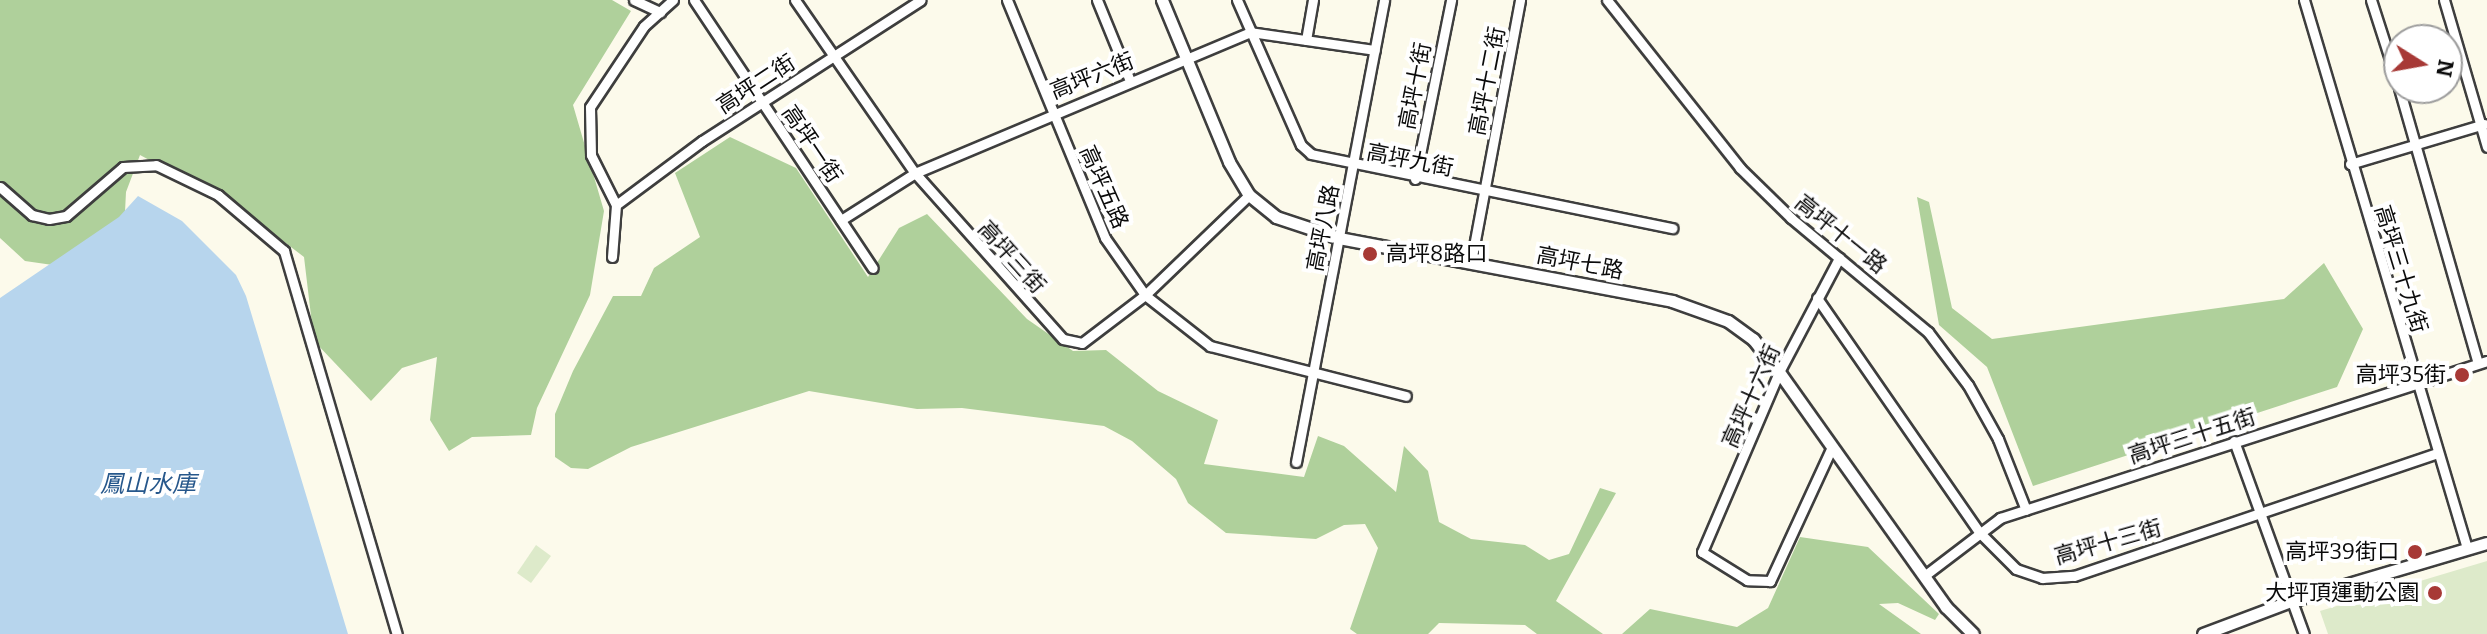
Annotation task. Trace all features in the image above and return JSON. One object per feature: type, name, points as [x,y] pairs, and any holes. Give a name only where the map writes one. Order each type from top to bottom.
[{"type":"street","points":[[634,0],[660,12]]},
{"type":"street","points":[[612,257],[616,205],[591,155],[590,107],[598,90],[673,0]]},
{"type":"street","name":"高坪一街","points":[[694,0],[873,268]]},
{"type":"street","name":"高坪三街","points":[[795,0],[915,173],[1063,339],[1082,343],[1145,295],[1249,195]]},
{"type":"street","name":"高坪二街","points":[[616,205],[702,141],[921,0]]},
{"type":"street","name":"高坪五路","points":[[1007,0],[1105,238],[1145,295],[1210,346],[1313,376],[1406,396]]},
{"type":"street","points":[[1097,0],[1130,81]]},
{"type":"street","name":"高坪七路","points":[[1162,0],[1229,162],[1249,195],[1276,217],[1339,238],[1471,262],[1711,313],[1753,339],[1924,576],[1973,634]]},
{"type":"street","name":"高坪九街","points":[[1237,0],[1301,145],[1311,154],[1352,167],[1673,228]]},
{"type":"street","points":[[1306,40],[1313,0]]},
{"type":"street","name":"高坪八路","points":[[1296,462],[1384,0]]},
{"type":"street","name":"高坪十街","points":[[1415,179],[1451,0]]},
{"type":"street","name":"高坪十二街","points":[[1471,262],[1520,0]]},
{"type":"street","name":"高坪十一路","points":[[1607,0],[1740,168],[1839,258],[1928,332],[1968,385],[1998,439],[2026,510]]},
{"type":"street","name":"高坪三十九街","points":[[2304,0],[2350,164],[2467,548]]},
{"type":"street","points":[[2371,0],[2383,38]]},
{"type":"street","points":[[2444,0],[2484,124],[2487,147]]},
{"type":"street","name":"高坪六街","points":[[841,220],[915,173],[1053,112],[1250,32],[1375,50]]},
{"type":"street","points":[[2404,104],[2482,362]]},
{"type":"street","points":[[2350,164],[2484,124]]},
{"type":"street","points":[[0,187],[32,215],[49,219],[66,216],[123,167],[156,165],[218,195],[284,251],[397,634]]},
{"type":"street","name":"高坪十六街","points":[[1832,447],[1770,581],[1747,580],[1702,552],[1779,372],[1839,258]]},
{"type":"street","name":"高坪十三街","points":[[1817,298],[1979,532],[2016,569],[2042,578],[2074,576],[2438,453]]},
{"type":"street","name":"高坪三十五街","points":[[1924,576],[2000,518],[2482,362]]},
{"type":"street","points":[[2234,441],[2304,634]]},
{"type":"street","points":[[2203,634],[2291,601],[2487,543]]},
{"type":"green space","points":[[0,0],[612,0],[631,11],[573,105],[604,211],[590,295],[537,408],[531,435],[472,437],[449,451],[430,420],[437,357],[402,368],[371,401],[314,341],[304,257],[244,211],[140,155],[126,192],[124,232],[108,273],[25,261],[0,238]]},
{"type":"green space","points":[[730,137],[796,168],[868,277],[899,228],[927,214],[1027,319],[1073,351],[1106,350],[1158,391],[1218,420],[1204,464],[1304,477],[1318,436],[1344,446],[1396,492],[1404,446],[1428,471],[1439,522],[1471,539],[1525,545],[1549,560],[1569,554],[1600,488],[1616,493],[1556,601],[1603,634],[1537,634],[1525,625],[1439,623],[1428,634],[1357,634],[1350,629],[1378,548],[1365,524],[1344,525],[1316,539],[1226,533],[1188,503],[1176,479],[1132,441],[1104,426],[962,408],[917,409],[809,391],[631,447],[588,469],[571,468],[555,457],[555,414],[573,371],[613,296],[641,296],[654,268],[700,237],[675,173]]},
{"type":"green space","points":[[1917,197],[1929,202],[1952,308],[1992,339],[2284,299],[2324,263],[2363,329],[2337,387],[2033,486],[1987,367],[1939,325]]},
{"type":"green space","points":[[1800,537],[1868,547],[1939,614],[1935,620],[1898,603],[1879,604],[1921,634],[1622,634],[1650,609],[1737,627],[1768,608]]},
{"type":"green space","points":[[536,545],[551,556],[531,583],[517,573]]},
{"type":"green space","name":"大坪頂運動公園","points":[[2487,561],[2487,634],[2328,634],[2320,611]]},
{"type":"water","name":"鳳山水庫","points":[[138,196],[182,221],[236,275],[246,296],[348,634],[0,634],[0,298],[119,217]]},
{"type":"place","name":"高坪8路口","points":[[1370,254]]},
{"type":"place","name":"高坪35街","points":[[2462,375]]},
{"type":"place","name":"高坪39街口","points":[[2415,552]]},
{"type":"place","name":"大坪頂運動公園","points":[[2435,593]]}]
